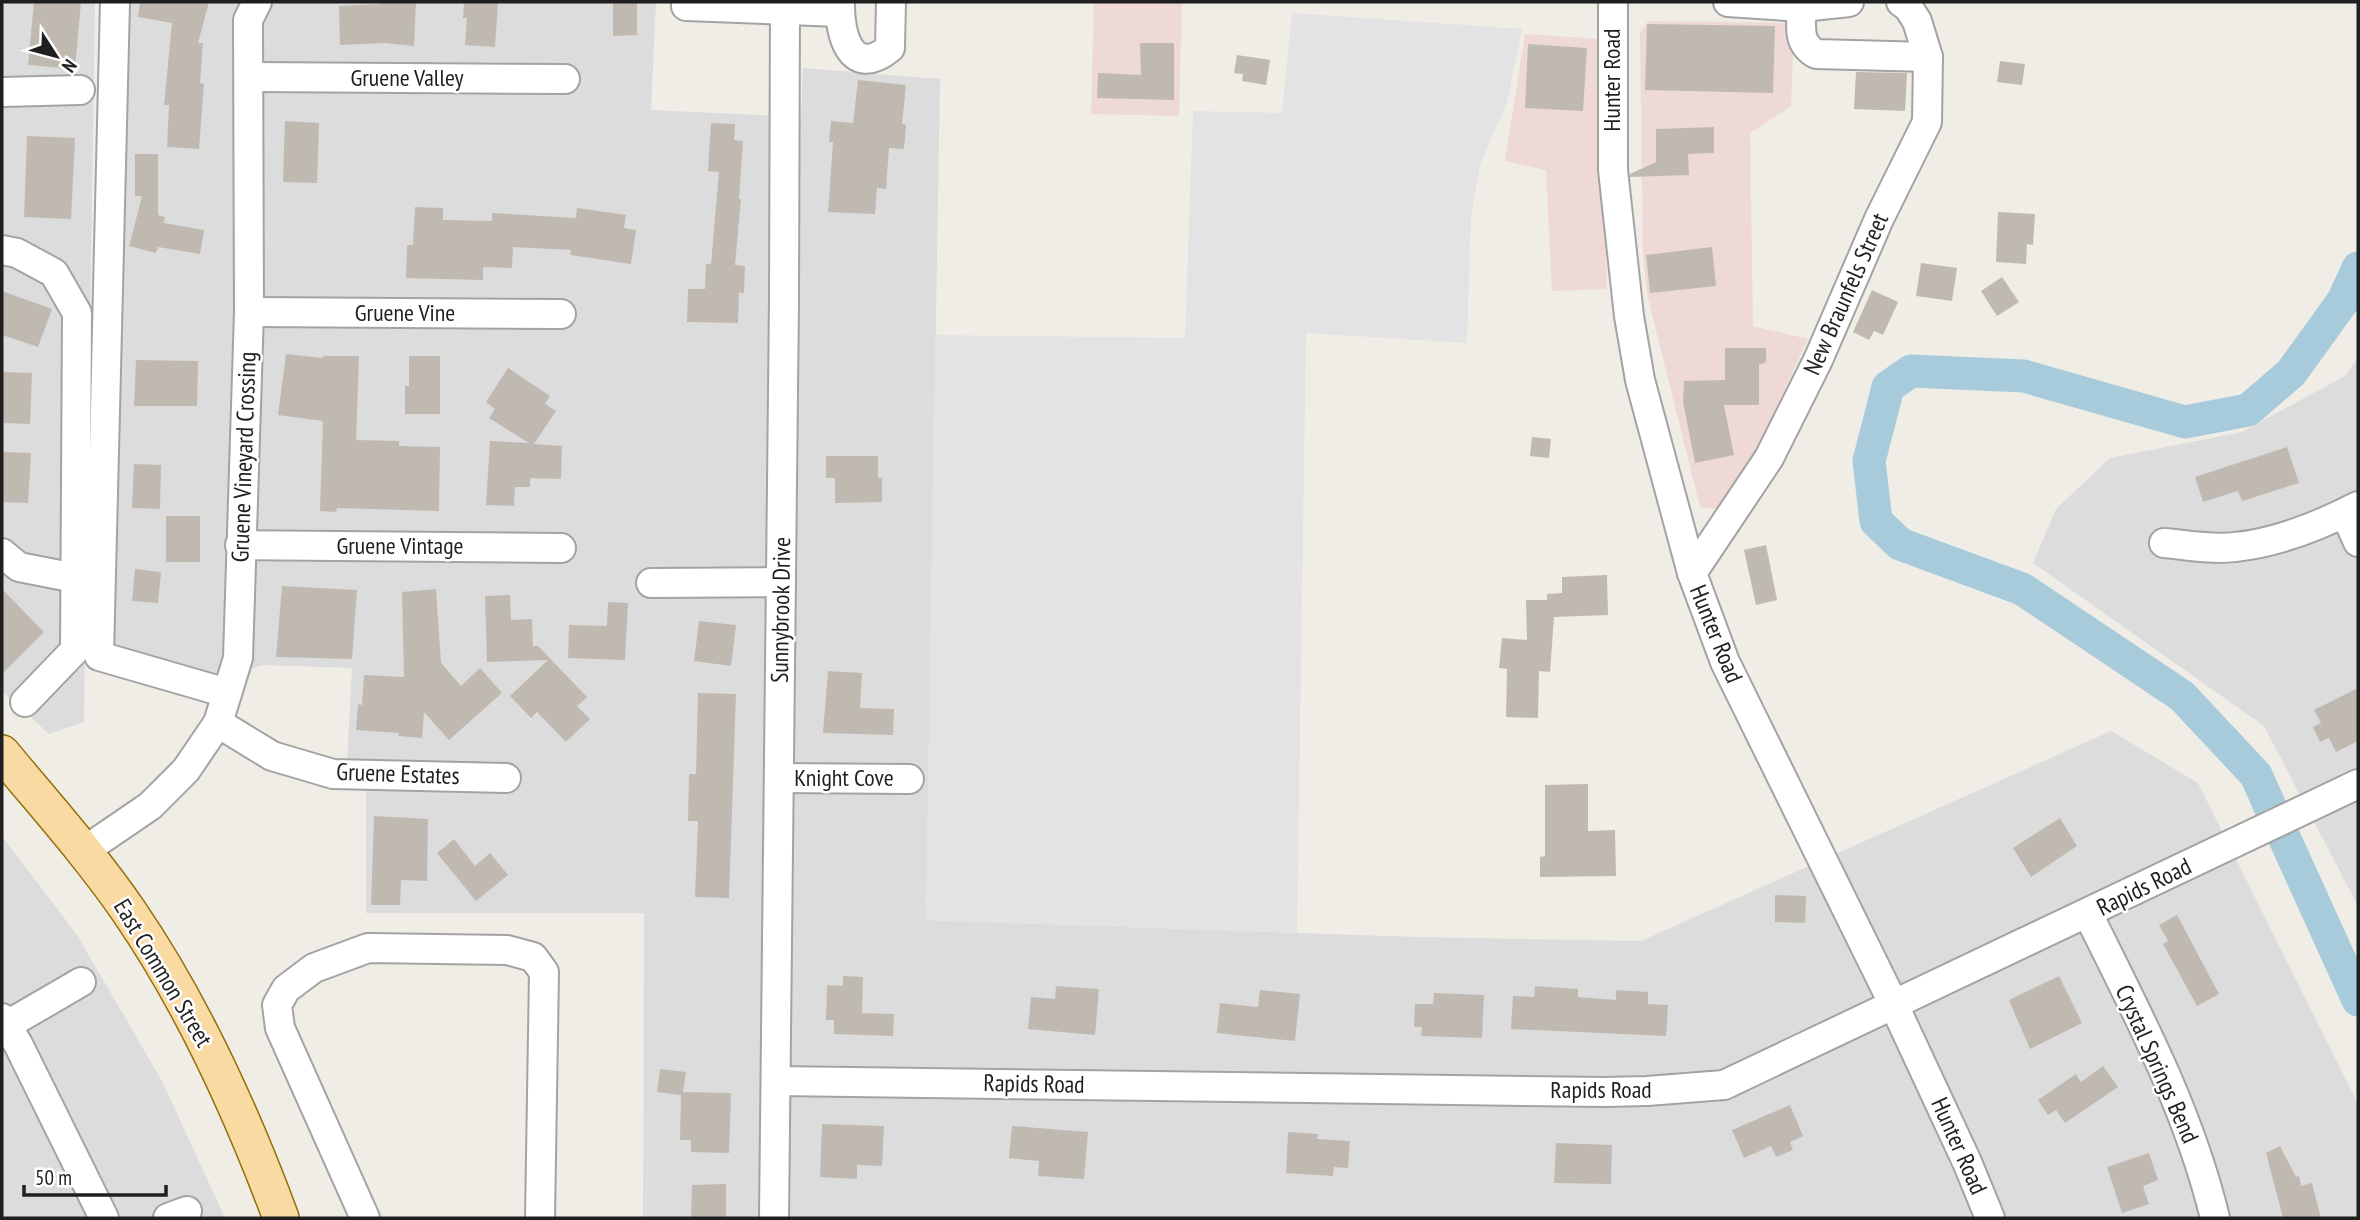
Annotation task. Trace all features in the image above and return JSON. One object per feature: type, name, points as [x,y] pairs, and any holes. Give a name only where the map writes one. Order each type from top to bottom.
[{"type":"main road","name":"East Common Street","points":[[2,754],[84,851],[129,911],[200,1029],[268,1182],[281,1218]]},
{"type":"street","points":[[115,2],[99,656],[227,693]]},
{"type":"street","name":"Gruene Vineyard Crossing","points":[[84,851],[150,806],[186,770],[218,723],[238,658],[249,312],[248,20],[257,2]]},
{"type":"street","points":[[685,2],[685,6],[840,7],[842,38],[850,51],[865,59],[877,58],[890,48],[891,2]]},
{"type":"street","name":"Hunter Road","points":[[1613,2],[1613,170],[1629,316],[1640,380],[1692,573],[1725,662],[1893,1003],[1967,1161],[1990,1218]]},
{"type":"street","points":[[1728,2],[1802,7],[1849,2]]},
{"type":"street","name":"New Braunfels Street","points":[[1692,573],[1769,458],[1818,360],[1879,219],[1927,122],[1928,57],[1917,21],[1908,7],[1901,2]]},
{"type":"street","name":"Sunnybrook Drive","points":[[774,1218],[785,6]]},
{"type":"street","points":[[1802,7],[1801,39],[1807,49],[1816,54],[1928,57]]},
{"type":"street","name":"Gruene Valley","points":[[250,77],[565,79]]},
{"type":"street","points":[[2,92],[80,90]]},
{"type":"street","points":[[2,250],[17,253],[54,273],[77,313],[75,650],[25,702]]},
{"type":"street","name":"Gruene Vine","points":[[249,312],[561,314]]},
{"type":"street","points":[[2164,543],[2232,548],[2264,542],[2352,509],[2358,542]]},
{"type":"street","name":"Gruene Vintage","points":[[240,545],[561,548]]},
{"type":"street","points":[[2,553],[19,567],[75,578]]},
{"type":"street","points":[[651,583],[781,582]]},
{"type":"street","name":"Gruene Estates","points":[[218,723],[272,757],[333,774],[506,778]]},
{"type":"street","name":"Knight Cove","points":[[779,778],[909,779]]},
{"type":"street","name":"Rapids Road","points":[[776,1081],[1647,1091],[1724,1085],[2358,784]]},
{"type":"street","name":"Crystal Springs Bend","points":[[2088,914],[2176,1094],[2206,1182],[2215,1218]]},
{"type":"street","points":[[365,1218],[280,1028],[277,1005],[286,989],[314,968],[368,948],[507,950],[533,957],[544,972],[540,1218]]},
{"type":"street","points":[[81,982],[7,1036],[104,1218]]},
{"type":"shaded area","points":[[2,2],[95,2],[84,722],[49,734],[2,691]]},
{"type":"shaded area","points":[[125,2],[656,2],[651,110],[801,117],[803,68],[940,79],[926,920],[1418,937],[1641,941],[2111,731],[2198,783],[2358,1104],[2358,1218],[643,1218],[644,913],[366,913],[366,764],[347,763],[352,668],[263,665],[212,681],[113,652]]},
{"type":"shaded area","points":[[1094,2],[1182,2],[1179,116],[1091,114]]},
{"type":"shaded area","points":[[1292,13],[1522,29],[1507,102],[1480,165],[1471,216],[1467,343],[1306,333],[1297,933],[926,920],[935,335],[1185,338],[1193,111],[1282,113]]},
{"type":"shaded area","points":[[1648,21],[1794,23],[1791,106],[1750,133],[1753,326],[1808,339],[1738,490],[1720,510],[1700,507],[1647,294],[1643,255],[1640,33]]},
{"type":"shaded area","points":[[1525,34],[1599,39],[1607,289],[1552,291],[1546,170],[1505,161]]},
{"type":"shaded area","points":[[2358,357],[2358,906],[2264,726],[2033,563],[2056,509],[2110,458],[2242,432],[2345,376]]},
{"type":"shaded area","points":[[2,836],[77,935],[162,1081],[225,1218],[2,1218]]},
{"type":"building","points":[[34,2],[81,2],[75,69],[28,65]]},
{"type":"building","points":[[140,2],[209,2],[198,43],[203,43],[200,83],[204,84],[199,149],[167,147],[169,105],[164,105],[172,23],[138,17]]},
{"type":"building","points":[[381,2],[416,3],[414,46],[384,43],[340,45],[339,6]]},
{"type":"building","points":[[464,2],[498,2],[495,47],[465,45],[467,18],[463,18]]},
{"type":"building","points":[[613,2],[637,2],[637,35],[613,36]]},
{"type":"building","points":[[1647,24],[1775,26],[1773,93],[1645,90]]},
{"type":"building","points":[[1140,43],[1174,43],[1174,100],[1097,98],[1098,73],[1141,75]]},
{"type":"building","points":[[1528,44],[1587,48],[1583,111],[1525,108]]},
{"type":"building","points":[[1237,55],[1270,60],[1266,85],[1242,81],[1243,74],[1234,73]]},
{"type":"building","points":[[2000,61],[2025,64],[2022,85],[1997,82]]},
{"type":"building","points":[[1856,72],[1907,73],[1905,111],[1854,109]]},
{"type":"building","points":[[858,80],[906,85],[902,124],[906,125],[904,149],[889,148],[886,189],[877,188],[875,214],[828,212],[833,142],[829,142],[831,121],[853,123]]},
{"type":"building","points":[[285,121],[319,123],[317,183],[283,182]]},
{"type":"building","points":[[711,123],[735,124],[734,140],[743,141],[735,265],[745,266],[744,293],[739,292],[738,323],[687,322],[688,289],[705,289],[706,264],[711,264],[719,172],[708,171]]},
{"type":"building","points":[[1714,127],[1714,153],[1688,154],[1689,175],[1630,177],[1630,174],[1656,162],[1656,129]]},
{"type":"building","points":[[27,136],[75,138],[71,219],[24,217]]},
{"type":"building","points":[[135,154],[158,154],[158,215],[165,217],[164,223],[204,230],[200,254],[158,247],[156,253],[129,246],[142,196],[135,196]]},
{"type":"building","points":[[415,207],[443,208],[443,220],[492,221],[492,213],[576,218],[577,208],[626,215],[624,228],[636,230],[631,264],[570,255],[571,250],[513,247],[512,268],[483,267],[483,280],[406,278],[407,245],[413,245]]},
{"type":"building","points":[[1998,212],[2035,214],[2033,245],[2027,244],[2026,264],[1996,262]]},
{"type":"building","points":[[1712,247],[1716,286],[1650,293],[1646,255]]},
{"type":"building","points":[[1921,263],[1957,268],[1952,301],[1916,296]]},
{"type":"building","points":[[2002,277],[2019,302],[1997,316],[1981,291]]},
{"type":"building","points":[[1872,290],[1898,302],[1883,335],[1874,331],[1869,340],[1853,332]]},
{"type":"building","points":[[2,291],[52,309],[38,347],[2,335]]},
{"type":"building","points":[[1725,348],[1766,348],[1766,362],[1759,365],[1759,405],[1724,405],[1734,455],[1695,463],[1683,402],[1684,381],[1725,380]]},
{"type":"building","points":[[286,354],[323,358],[359,356],[356,440],[399,441],[399,446],[440,447],[439,511],[337,508],[336,512],[320,511],[323,421],[278,415]]},
{"type":"building","points":[[409,356],[440,356],[440,414],[405,414]]},
{"type":"building","points":[[136,360],[198,361],[197,406],[134,406]]},
{"type":"building","points":[[508,368],[550,396],[545,404],[556,411],[534,444],[562,446],[561,479],[530,478],[530,487],[515,487],[514,506],[486,505],[490,441],[529,443],[489,418],[495,409],[486,402]]},
{"type":"building","points":[[2,372],[32,373],[30,424],[2,423]]},
{"type":"building","points":[[1532,437],[1551,439],[1549,458],[1530,456]]},
{"type":"building","points":[[2287,447],[2299,483],[2242,501],[2238,491],[2203,502],[2195,477]]},
{"type":"building","points":[[2,452],[31,453],[28,503],[2,502]]},
{"type":"building","points":[[826,456],[878,456],[882,502],[835,503],[835,478],[826,478]]},
{"type":"building","points":[[134,464],[161,465],[160,509],[132,508]]},
{"type":"building","points":[[166,516],[200,516],[200,562],[166,562]]},
{"type":"building","points":[[1766,545],[1777,600],[1756,605],[1744,550]]},
{"type":"building","points":[[135,569],[161,572],[158,603],[132,601]]},
{"type":"building","points":[[1607,575],[1608,615],[1554,617],[1550,672],[1539,671],[1538,718],[1506,717],[1507,669],[1499,668],[1502,638],[1527,640],[1526,600],[1547,600],[1547,594],[1562,593],[1562,577]]},
{"type":"building","points":[[282,586],[357,590],[352,659],[276,657]]},
{"type":"building","points":[[2,589],[44,632],[2,674]]},
{"type":"building","points":[[436,589],[441,663],[461,686],[480,668],[502,693],[449,740],[424,712],[422,738],[398,736],[399,733],[356,730],[358,704],[362,705],[364,675],[404,677],[402,592]]},
{"type":"building","points":[[510,595],[511,620],[532,619],[533,646],[538,646],[587,697],[577,706],[590,719],[566,742],[537,712],[531,718],[510,696],[548,660],[487,662],[485,596]]},
{"type":"building","points":[[608,602],[628,603],[625,660],[568,658],[569,625],[607,626]]},
{"type":"building","points":[[699,621],[736,625],[731,666],[694,661]]},
{"type":"building","points":[[828,671],[862,673],[860,708],[894,709],[893,735],[823,733]]},
{"type":"building","points":[[2358,688],[2358,741],[2336,752],[2329,738],[2320,742],[2313,727],[2321,723],[2314,710]]},
{"type":"building","points":[[698,693],[736,694],[729,898],[695,897],[698,821],[688,821],[689,774],[696,774]]},
{"type":"building","points":[[1588,784],[1588,831],[1615,830],[1616,876],[1540,877],[1540,857],[1545,856],[1545,785]]},
{"type":"building","points":[[374,816],[428,819],[427,881],[401,880],[400,905],[371,905]]},
{"type":"building","points":[[2060,818],[2077,846],[2031,877],[2013,848]]},
{"type":"building","points":[[454,839],[475,866],[490,853],[508,875],[476,901],[437,853]]},
{"type":"building","points":[[1775,895],[1806,896],[1805,923],[1775,922]]},
{"type":"building","points":[[2177,915],[2219,994],[2197,1006],[2163,944],[2168,941],[2159,925]]},
{"type":"building","points":[[843,976],[863,977],[862,1013],[894,1014],[893,1036],[834,1034],[834,1020],[826,1020],[827,985],[843,986]]},
{"type":"building","points":[[2059,976],[2082,1023],[2030,1049],[2009,1000]]},
{"type":"building","points":[[1056,986],[1099,989],[1095,1035],[1028,1029],[1031,997],[1055,999]]},
{"type":"building","points":[[1535,986],[1578,989],[1578,997],[1616,1000],[1616,990],[1648,992],[1648,1004],[1668,1005],[1666,1036],[1511,1029],[1513,996],[1534,997]]},
{"type":"building","points":[[1260,990],[1300,994],[1295,1041],[1217,1033],[1220,1003],[1258,1007]]},
{"type":"building","points":[[1434,993],[1484,995],[1482,1038],[1421,1036],[1422,1027],[1414,1027],[1415,1004],[1433,1004]]},
{"type":"building","points":[[2103,1066],[2118,1087],[2065,1123],[2056,1110],[2048,1115],[2038,1100],[2076,1074],[2081,1082]]},
{"type":"building","points":[[660,1069],[686,1072],[683,1092],[731,1093],[729,1153],[691,1152],[691,1140],[680,1140],[681,1095],[657,1092]]},
{"type":"building","points":[[1790,1105],[1803,1136],[1790,1142],[1793,1150],[1776,1157],[1771,1146],[1744,1158],[1732,1130]]},
{"type":"building","points":[[822,1124],[884,1126],[882,1166],[857,1165],[857,1179],[820,1177]]},
{"type":"building","points":[[1012,1126],[1088,1132],[1084,1179],[1038,1176],[1039,1161],[1009,1158]]},
{"type":"building","points":[[1288,1132],[1318,1134],[1317,1139],[1350,1141],[1348,1168],[1334,1167],[1333,1176],[1286,1173]]},
{"type":"building","points":[[1556,1143],[1612,1145],[1611,1184],[1554,1183]]},
{"type":"building","points":[[2280,1146],[2296,1177],[2299,1176],[2301,1186],[2312,1183],[2321,1218],[2283,1218],[2266,1153]]},
{"type":"building","points":[[2149,1153],[2158,1180],[2143,1186],[2149,1204],[2122,1213],[2107,1167]]},
{"type":"building","points":[[726,1184],[726,1218],[691,1218],[692,1185]]},
{"type":"waterway","points":[[2271,809],[2256,775],[2182,696],[2022,589],[1900,544],[1876,521],[1869,461],[1888,387],[1911,371],[2024,376],[2185,422],[2248,410],[2291,373],[2343,301],[2358,268]]},
{"type":"waterway","points":[[2284,837],[2358,1000]]}]
